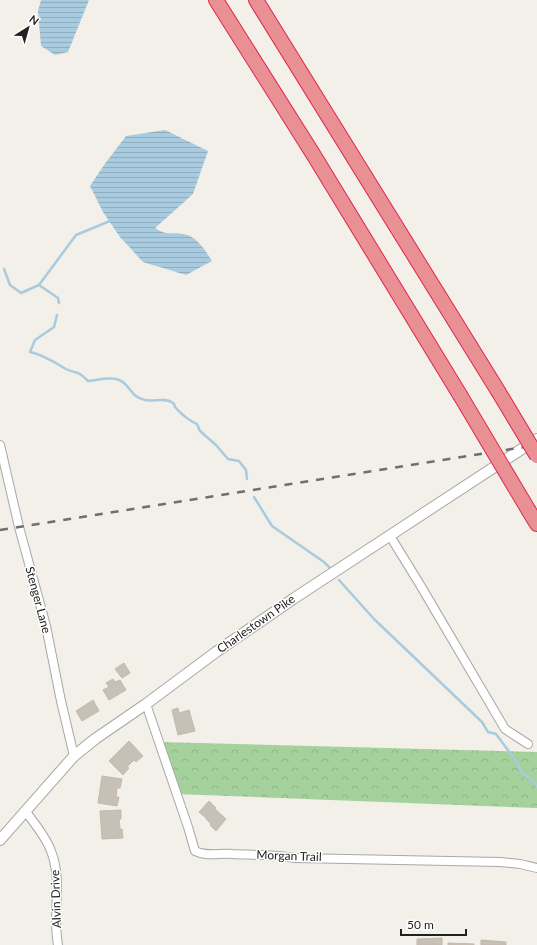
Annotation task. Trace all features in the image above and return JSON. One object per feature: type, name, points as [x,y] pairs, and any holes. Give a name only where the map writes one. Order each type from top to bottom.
[{"type":"highway","points":[[216,0],[313,154],[537,524]]},
{"type":"highway","points":[[256,0],[537,456]]},
{"type":"street","name":"Charlestown Pike","points":[[0,840],[74,756],[95,739],[293,599],[537,439]]},
{"type":"street","name":"Stenger Lane","points":[[0,445],[19,527],[46,626],[74,756]]},
{"type":"street","points":[[390,536],[505,729],[528,744]]},
{"type":"street","name":"Morgan Trail","points":[[146,704],[195,851],[203,855],[233,854],[273,855],[296,858],[500,862],[520,864],[537,868]]},
{"type":"street","name":"Alvin Drive","points":[[26,812],[46,840],[51,850],[57,884],[56,911],[58,945]]},
{"type":"green space","points":[[159,742],[537,752],[537,808],[176,794]]},
{"type":"water","points":[[41,0],[89,0],[68,52],[55,55],[41,46],[38,11]]},
{"type":"water","points":[[165,130],[208,151],[193,194],[155,228],[166,233],[188,235],[200,244],[212,261],[186,275],[143,262],[120,237],[103,212],[90,186],[126,136]]},
{"type":"building","points":[[124,663],[130,673],[122,678],[115,669]]},
{"type":"building","points":[[113,679],[115,682],[120,680],[126,690],[109,700],[103,690],[109,687],[106,683]]},
{"type":"building","points":[[93,700],[99,711],[82,721],[76,711]]},
{"type":"building","points":[[178,708],[179,713],[189,710],[195,731],[178,735],[172,710]]},
{"type":"building","points":[[129,741],[143,756],[136,762],[134,760],[127,767],[129,768],[123,775],[109,761]]},
{"type":"building","points":[[102,776],[122,779],[120,788],[117,788],[116,797],[119,797],[117,806],[98,803]]},
{"type":"building","points":[[209,801],[226,819],[216,831],[207,819],[199,812]]},
{"type":"building","points":[[121,810],[121,819],[119,819],[123,838],[102,839],[100,811]]},
{"type":"building","points":[[442,938],[442,945],[417,945],[417,939]]},
{"type":"building","points":[[481,940],[506,942],[506,945],[481,945]]},
{"type":"building","points":[[448,943],[474,944],[474,945],[448,945]]},
{"type":"waterway","points":[[39,285],[76,235],[110,221]]},
{"type":"waterway","points":[[4,269],[10,285],[21,293],[39,285],[58,298],[59,303]]},
{"type":"waterway","points":[[57,315],[54,327],[35,340],[30,352],[53,361],[70,371],[78,373],[88,381],[116,379],[124,383],[141,399],[170,401],[183,415],[197,424],[200,431],[216,445],[228,459],[239,461],[246,470],[247,479]]},
{"type":"waterway","points":[[254,497],[272,526],[324,562],[331,569]]},
{"type":"waterway","points":[[339,580],[374,619],[482,722],[488,732],[496,734],[516,761],[522,773],[535,783],[537,787]]},
{"type":"railway","points":[[0,530],[537,445]]}]
